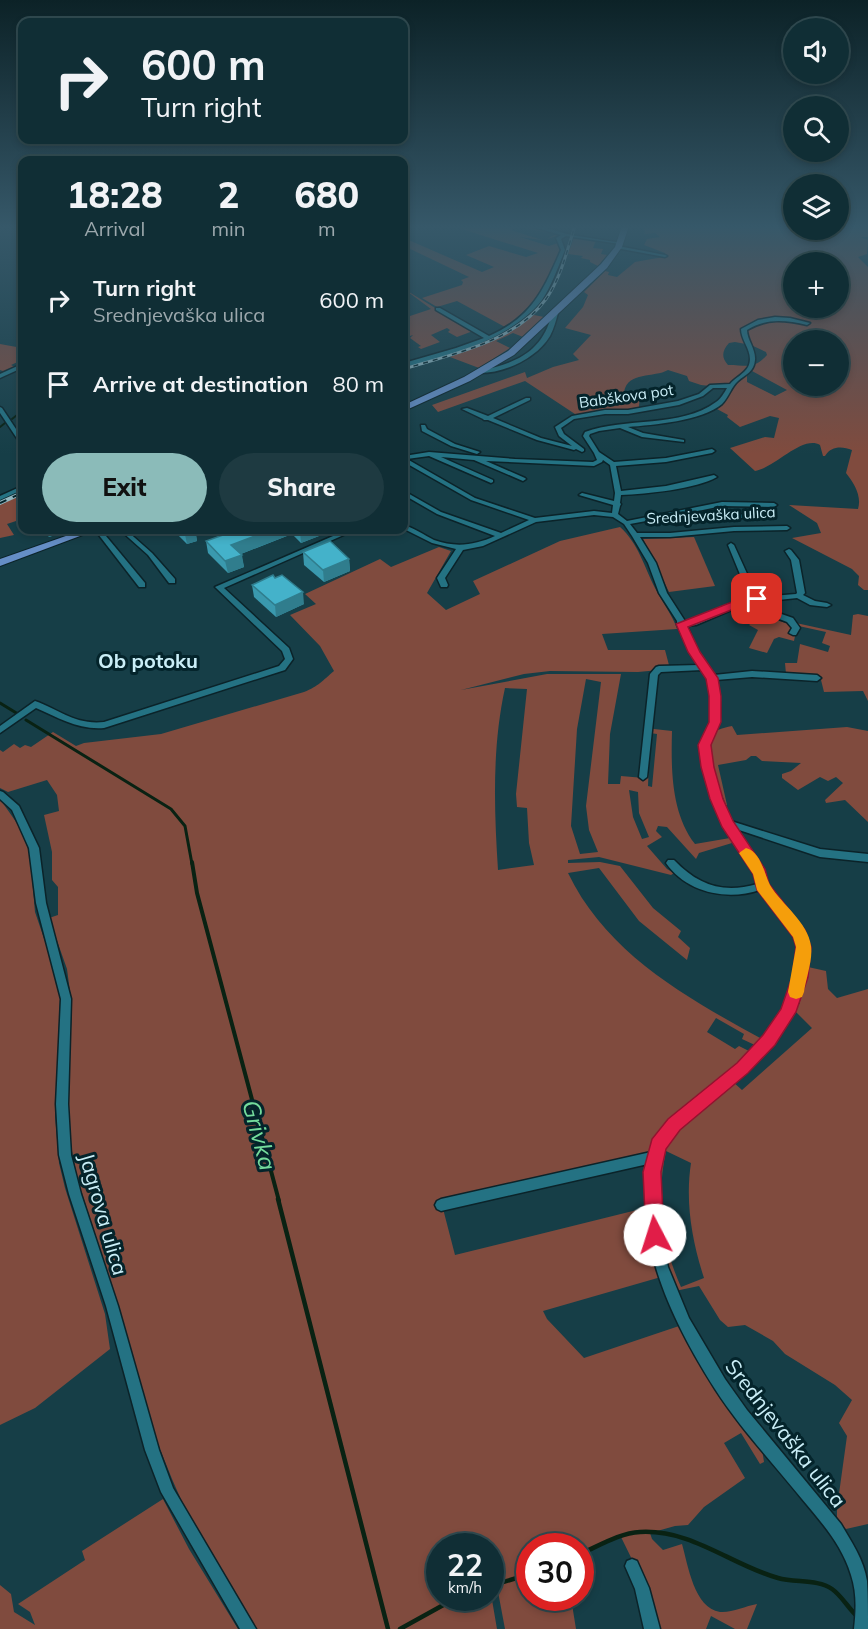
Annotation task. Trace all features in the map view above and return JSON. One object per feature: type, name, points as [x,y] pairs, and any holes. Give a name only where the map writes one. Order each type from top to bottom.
[{"type":"main road","points":[[408,405],[482,372],[511,353],[567,302]]},
{"type":"main road","points":[[0,563],[75,534]]},
{"type":"street","points":[[408,364],[505,329],[536,302]]},
{"type":"street","points":[[438,309],[487,337]]},
{"type":"street","points":[[482,372],[506,367],[528,356],[551,329],[555,313]]},
{"type":"street","points":[[408,458],[429,454],[594,464],[600,461],[586,436],[587,433],[598,429],[674,419],[717,405],[730,386],[750,369],[752,360],[744,329],[759,320],[770,318],[807,323]]},
{"type":"street","points":[[0,376],[18,368]]},
{"type":"street","name":"Babškova pot","points":[[582,450],[561,435],[558,427],[572,418],[605,412],[628,412],[679,403],[701,395],[708,387],[730,386]]},
{"type":"street","points":[[486,419],[528,399]]},
{"type":"street","points":[[0,409],[18,436]]},
{"type":"street","name":"Babškova pot","points":[[465,409],[539,439],[597,453]]},
{"type":"street","points":[[423,426],[424,430],[453,445],[497,459]]},
{"type":"street","points":[[621,426],[632,434],[666,436],[682,441]]},
{"type":"street","points":[[597,453],[613,464],[666,460],[711,451]]},
{"type":"street","points":[[429,454],[491,481]]},
{"type":"street","points":[[475,458],[486,465],[523,479]]},
{"type":"street","points":[[408,461],[473,499],[535,520]]},
{"type":"street","points":[[408,529],[434,542],[460,548],[480,545],[535,520],[594,513],[615,515],[618,493],[613,464]]},
{"type":"street","points":[[618,493],[642,492],[690,484],[714,477]]},
{"type":"street","points":[[0,498],[18,490]]},
{"type":"street","points":[[408,494],[439,513],[500,535]]},
{"type":"street","points":[[582,495],[618,504]]},
{"type":"street","name":"Srednjevaška ulica","points":[[626,523],[722,504],[774,505]]},
{"type":"street","name":"Srednjevaška ulica","points":[[669,514],[676,523],[725,516],[761,516]]},
{"type":"street","name":"Srednjevaška ulica","points":[[615,515],[636,535],[689,644],[712,678],[715,722],[705,745],[705,755],[717,799],[727,823],[760,873],[762,885],[794,926],[804,947],[794,1000],[769,1040],[742,1068],[674,1124],[664,1135],[654,1157],[652,1191],[655,1235],[663,1267],[684,1322],[701,1353],[742,1415],[836,1529],[847,1547],[864,1591],[862,1629]]},
{"type":"street","name":"Srednjevaška ulica","points":[[636,535],[670,536],[734,529],[787,528]]},
{"type":"street","points":[[101,534],[142,585]]},
{"type":"street","points":[[128,534],[150,554],[172,581]]},
{"type":"street","points":[[0,730],[34,704],[84,726],[110,723],[282,668],[289,659],[286,650],[219,587],[343,534]]},
{"type":"street","name":"Srednjevaška ulica","points":[[731,545],[757,599]]},
{"type":"street","points":[[444,585],[441,578],[444,571],[456,558],[460,548]]},
{"type":"street","points":[[789,551],[798,573],[801,593],[798,596]]},
{"type":"street","points":[[741,568],[753,568]]},
{"type":"street","points":[[798,573],[807,570]]},
{"type":"street","points":[[800,584],[809,583]]},
{"type":"street","points":[[747,595],[757,599]]},
{"type":"street","points":[[681,624],[693,622],[741,602],[757,599],[798,596],[813,603],[827,605]]},
{"type":"street","points":[[741,602],[790,620],[796,628],[793,633]]},
{"type":"street","points":[[642,777],[654,674],[659,669],[703,667]]},
{"type":"street","points":[[712,678],[752,674],[817,678]]},
{"type":"street","name":"Jagrova ulica","points":[[0,794],[16,808],[34,848],[41,903],[66,999],[63,1114],[65,1155],[75,1194],[111,1306],[152,1450],[168,1492],[248,1629]]},
{"type":"street","points":[[727,823],[820,853],[868,858]]},
{"type":"street","points":[[671,863],[681,874],[712,891],[740,893],[762,885]]},
{"type":"street","points":[[441,1205],[654,1157]]},
{"type":"street","points":[[632,1566],[642,1588],[652,1629]]},
{"type":"shaded area","points":[[422,302],[425,302],[473,331],[457,337],[448,332],[450,330],[447,328],[431,335],[440,342],[421,349],[418,347],[421,346],[410,338],[413,335],[408,337],[408,317],[431,309]]},
{"type":"shaded area","points":[[429,302],[454,302],[437,307]]},
{"type":"shaded area","points":[[459,302],[532,302],[505,327]]},
{"type":"shaded area","points":[[585,302],[783,302],[783,318],[849,318],[849,302],[868,302],[868,590],[858,585],[859,576],[852,569],[792,538],[821,533],[817,523],[789,505],[858,509],[858,495],[846,473],[852,450],[837,448],[823,456],[820,445],[805,444],[763,469],[755,471],[730,448],[765,437],[774,438],[779,418],[770,416],[740,427],[727,417],[728,415],[717,409],[722,405],[729,388],[701,385],[689,381],[687,376],[668,370],[636,378],[626,385],[624,392],[640,393],[639,407],[636,411],[578,416],[525,381],[438,412],[432,405],[525,372],[527,378],[553,367],[579,360],[573,354],[591,335],[565,328]],"holes":[[[729,343],[751,345],[766,352],[767,355],[754,365],[728,365],[723,354]]]},
{"type":"shaded area","points":[[534,315],[544,317],[523,337],[513,333],[496,341],[510,348],[479,368],[450,357],[495,339]]},
{"type":"shaded area","points":[[0,344],[18,347],[18,362],[11,365],[15,367],[0,374],[3,371],[0,370]]},
{"type":"shaded area","points":[[18,497],[18,520],[7,524],[14,535],[0,538],[0,504]]},
{"type":"shaded area","points":[[620,527],[636,548],[677,629],[602,634],[608,650],[665,650],[670,669],[638,672],[550,671],[524,674],[461,690],[547,674],[621,674],[610,734],[608,784],[620,784],[621,776],[644,778],[645,728],[672,731],[674,790],[681,819],[687,832],[695,844],[730,838],[732,843],[699,853],[696,859],[667,827],[658,826],[656,831],[662,837],[647,846],[667,869],[674,873],[671,875],[599,857],[568,860],[568,863],[600,862],[620,866],[653,908],[681,931],[678,937],[690,948],[687,960],[639,921],[599,868],[568,873],[584,902],[627,950],[678,990],[762,1039],[757,1046],[742,1039],[744,1034],[716,1018],[707,1032],[735,1049],[739,1046],[751,1052],[663,1131],[651,1153],[441,1201],[455,1255],[649,1207],[661,1277],[543,1311],[547,1319],[584,1358],[682,1325],[761,1443],[764,1462],[760,1464],[741,1433],[724,1443],[745,1478],[704,1507],[688,1525],[650,1533],[652,1539],[663,1550],[682,1544],[698,1594],[711,1609],[725,1612],[757,1604],[747,1629],[735,1629],[711,1616],[706,1629],[655,1629],[646,1588],[621,1537],[594,1548],[594,1533],[516,1533],[516,1611],[573,1611],[576,1629],[505,1629],[502,1611],[504,1611],[504,1533],[426,1533],[426,1611],[494,1611],[497,1629],[256,1629],[190,1520],[156,1439],[116,1298],[78,1181],[67,1112],[72,1007],[67,969],[49,918],[58,915],[58,887],[52,880],[52,852],[44,815],[59,811],[57,795],[47,780],[8,792],[0,788],[0,750],[3,752],[14,744],[20,748],[25,745],[31,747],[53,732],[76,746],[84,743],[161,734],[304,692],[334,671],[320,646],[290,615],[316,604],[305,594],[380,559],[391,567],[439,547],[451,551],[427,593],[446,610],[480,594],[473,581],[560,541]],"holes":[[[586,679],[601,682],[586,806],[589,830],[598,852],[580,854],[571,826],[577,729]],[[505,688],[527,689],[516,794],[517,807],[527,808],[529,843],[534,865],[498,870],[495,778],[498,733]],[[650,733],[657,734],[652,787],[648,786]],[[629,790],[638,792],[639,813],[649,837],[642,839],[633,817]]]},
{"type":"shaded area","points":[[694,537],[715,586],[669,592],[643,539]]},
{"type":"shaded area","points":[[760,615],[789,624],[791,626],[789,634],[795,636],[794,641],[779,637],[774,639],[767,653],[749,648],[758,630],[749,625],[755,619],[766,624],[767,622],[758,617]]},
{"type":"shaded area","points":[[853,615],[868,616],[868,701],[863,691],[824,692],[820,676],[786,674],[785,663],[797,663],[800,644],[828,652],[830,646],[822,643],[826,632],[794,625],[796,623],[851,635]]},
{"type":"shaded area","points":[[732,726],[737,735],[847,727],[868,731],[868,822],[845,800],[826,803],[825,800],[843,783],[836,777],[828,781],[820,777],[798,790],[782,778],[782,774],[791,771],[801,763],[762,761],[756,756],[718,765],[727,805],[723,805],[710,765],[708,744],[711,736],[718,730]]},
{"type":"shaded area","points":[[0,799],[21,829],[30,855],[35,912],[55,971],[60,999],[55,1116],[59,1163],[105,1314],[110,1349],[35,1408],[0,1425]]},
{"type":"shaded area","points":[[808,967],[826,971],[828,989],[837,998],[868,989],[868,1524],[846,1529],[837,1522],[847,1436],[839,1423],[852,1400],[835,1385],[785,1354],[773,1341],[745,1325],[728,1327],[720,1320],[699,1286],[675,1291],[661,1249],[657,1167],[660,1152],[670,1135],[732,1081],[742,1090],[812,1028],[792,1008],[801,978]],"holes":[[[666,1151],[691,1163],[689,1207],[696,1250],[704,1278],[681,1287],[665,1238],[661,1185]]]},
{"type":"shaded area","points":[[163,1499],[189,1549],[238,1629],[0,1629],[0,1585],[11,1594],[14,1612],[35,1625],[30,1612],[18,1604],[85,1560],[82,1551]]},
{"type":"building","points":[[226,534],[260,534],[231,545],[242,555],[225,561],[206,541]]},
{"type":"building","points":[[330,541],[349,559],[323,570],[303,552]]},
{"type":"building","points":[[273,575],[275,578],[282,575],[303,592],[275,605],[252,585]]},
{"type":"waterway","points":[[12,419],[18,414]]},
{"type":"waterway","points":[[0,427],[5,423]]},
{"type":"waterway","name":"Grivka","points":[[0,703],[18,714]]},
{"type":"waterway","name":"Grivka","points":[[26,720],[171,809],[185,826],[192,864]]},
{"type":"waterway","name":"Grivka","points":[[192,862],[197,893],[279,1201]]},
{"type":"waterway","name":"Grivka","points":[[278,1199],[388,1629]]},
{"type":"waterway","points":[[594,1548],[632,1533],[677,1536],[778,1578],[813,1582],[826,1586],[839,1595],[857,1616]]},
{"type":"waterway","points":[[504,1582],[516,1578]]},
{"type":"waterway","points":[[400,1629],[433,1611]]},
{"type":"railway","points":[[408,368],[462,352],[500,336],[533,314],[543,302]]},
{"type":"railway","points":[[0,503],[18,495]]},
{"type":"slow traffic","points":[[746,853],[760,873],[762,885],[800,935],[804,947],[796,992]]},
{"type":"district","name":"Ob potoku","points":[[148,660]]},
{"type":"route","points":[[655,1235],[652,1172],[658,1145],[674,1124],[742,1068],[769,1040],[794,1000],[800,977],[804,947],[800,935],[762,885],[760,873],[727,823],[717,799],[705,755],[705,745],[715,722],[712,678],[689,644],[681,624],[693,622],[741,602],[757,599]]}]
